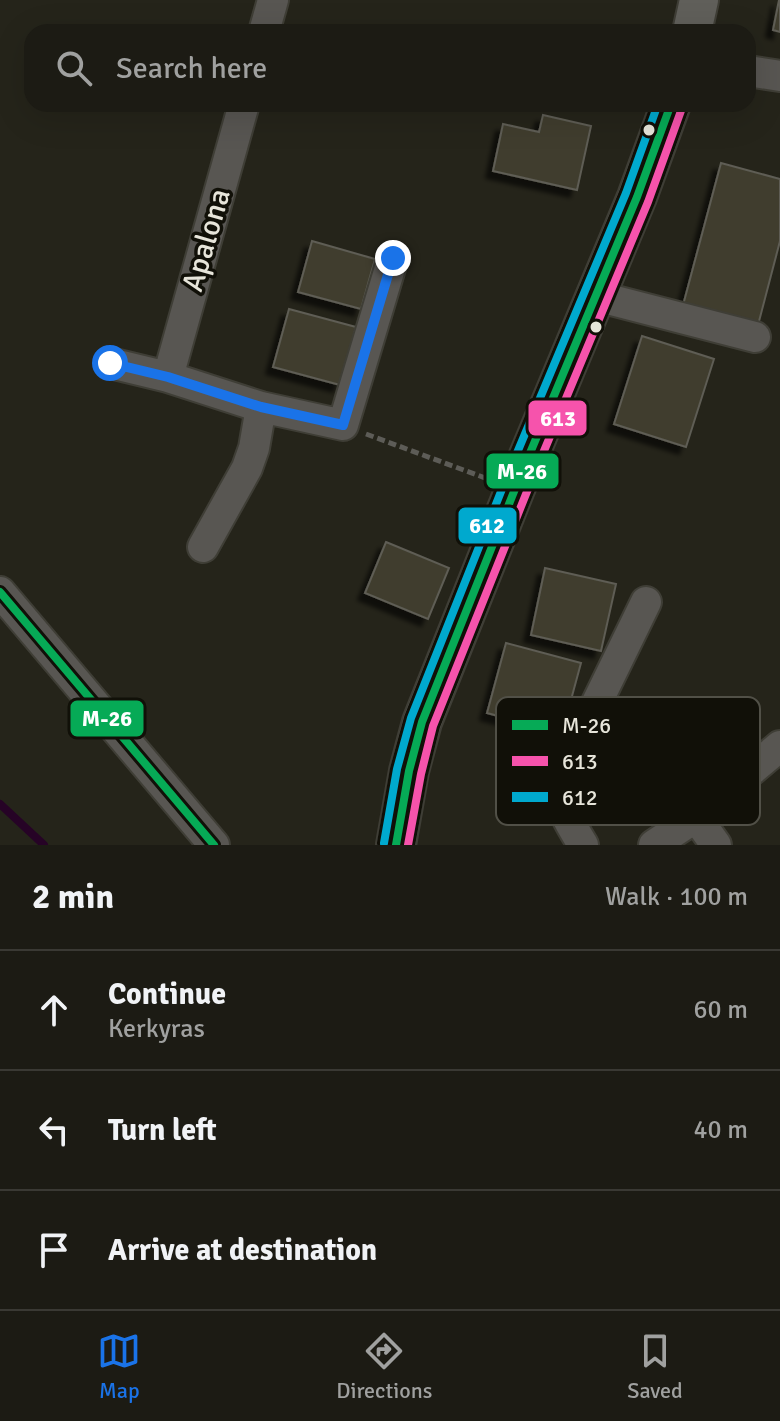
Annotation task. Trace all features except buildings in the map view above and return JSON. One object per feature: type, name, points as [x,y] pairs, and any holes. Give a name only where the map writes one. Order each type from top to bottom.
[{"type":"main road","points":[[694,24],[699,0]]},
{"type":"main road","points":[[396,845],[409,771],[422,722],[637,197],[668,112]]},
{"type":"street","points":[[266,24],[273,0]]},
{"type":"street","points":[[756,72],[780,76]]},
{"type":"street","name":"Apalona","points":[[168,377],[242,112]]},
{"type":"street","points":[[110,363],[168,377],[261,407],[343,425],[393,258]]},
{"type":"street","points":[[596,296],[755,337]]},
{"type":"street","points":[[203,547],[247,468],[261,407]]},
{"type":"street","points":[[0,592],[214,845]]},
{"type":"street","points":[[600,697],[646,602]]},
{"type":"street","points":[[760,763],[780,746]]},
{"type":"street","points":[[571,825],[583,845]]},
{"type":"street","points":[[654,845],[684,825]]},
{"type":"street","points":[[702,825],[716,845]]},
{"type":"path","points":[[343,425],[515,489]]},
{"type":"waterway","points":[[0,804],[44,845]]},
{"type":"transit line","name":"612","points":[[384,843],[397,769],[411,718],[504,484],[626,193],[655,112]]},
{"type":"transit line","name":"M-26","points":[[396,845],[409,771],[422,722],[637,197],[668,112]]},
{"type":"transit line","name":"613","points":[[408,845],[433,726],[648,202],[681,112]]},
{"type":"transit line","name":"M-26","points":[[0,592],[214,845]]},
{"type":"route","points":[[110,363],[168,377],[261,407],[343,425],[393,258]]}]
